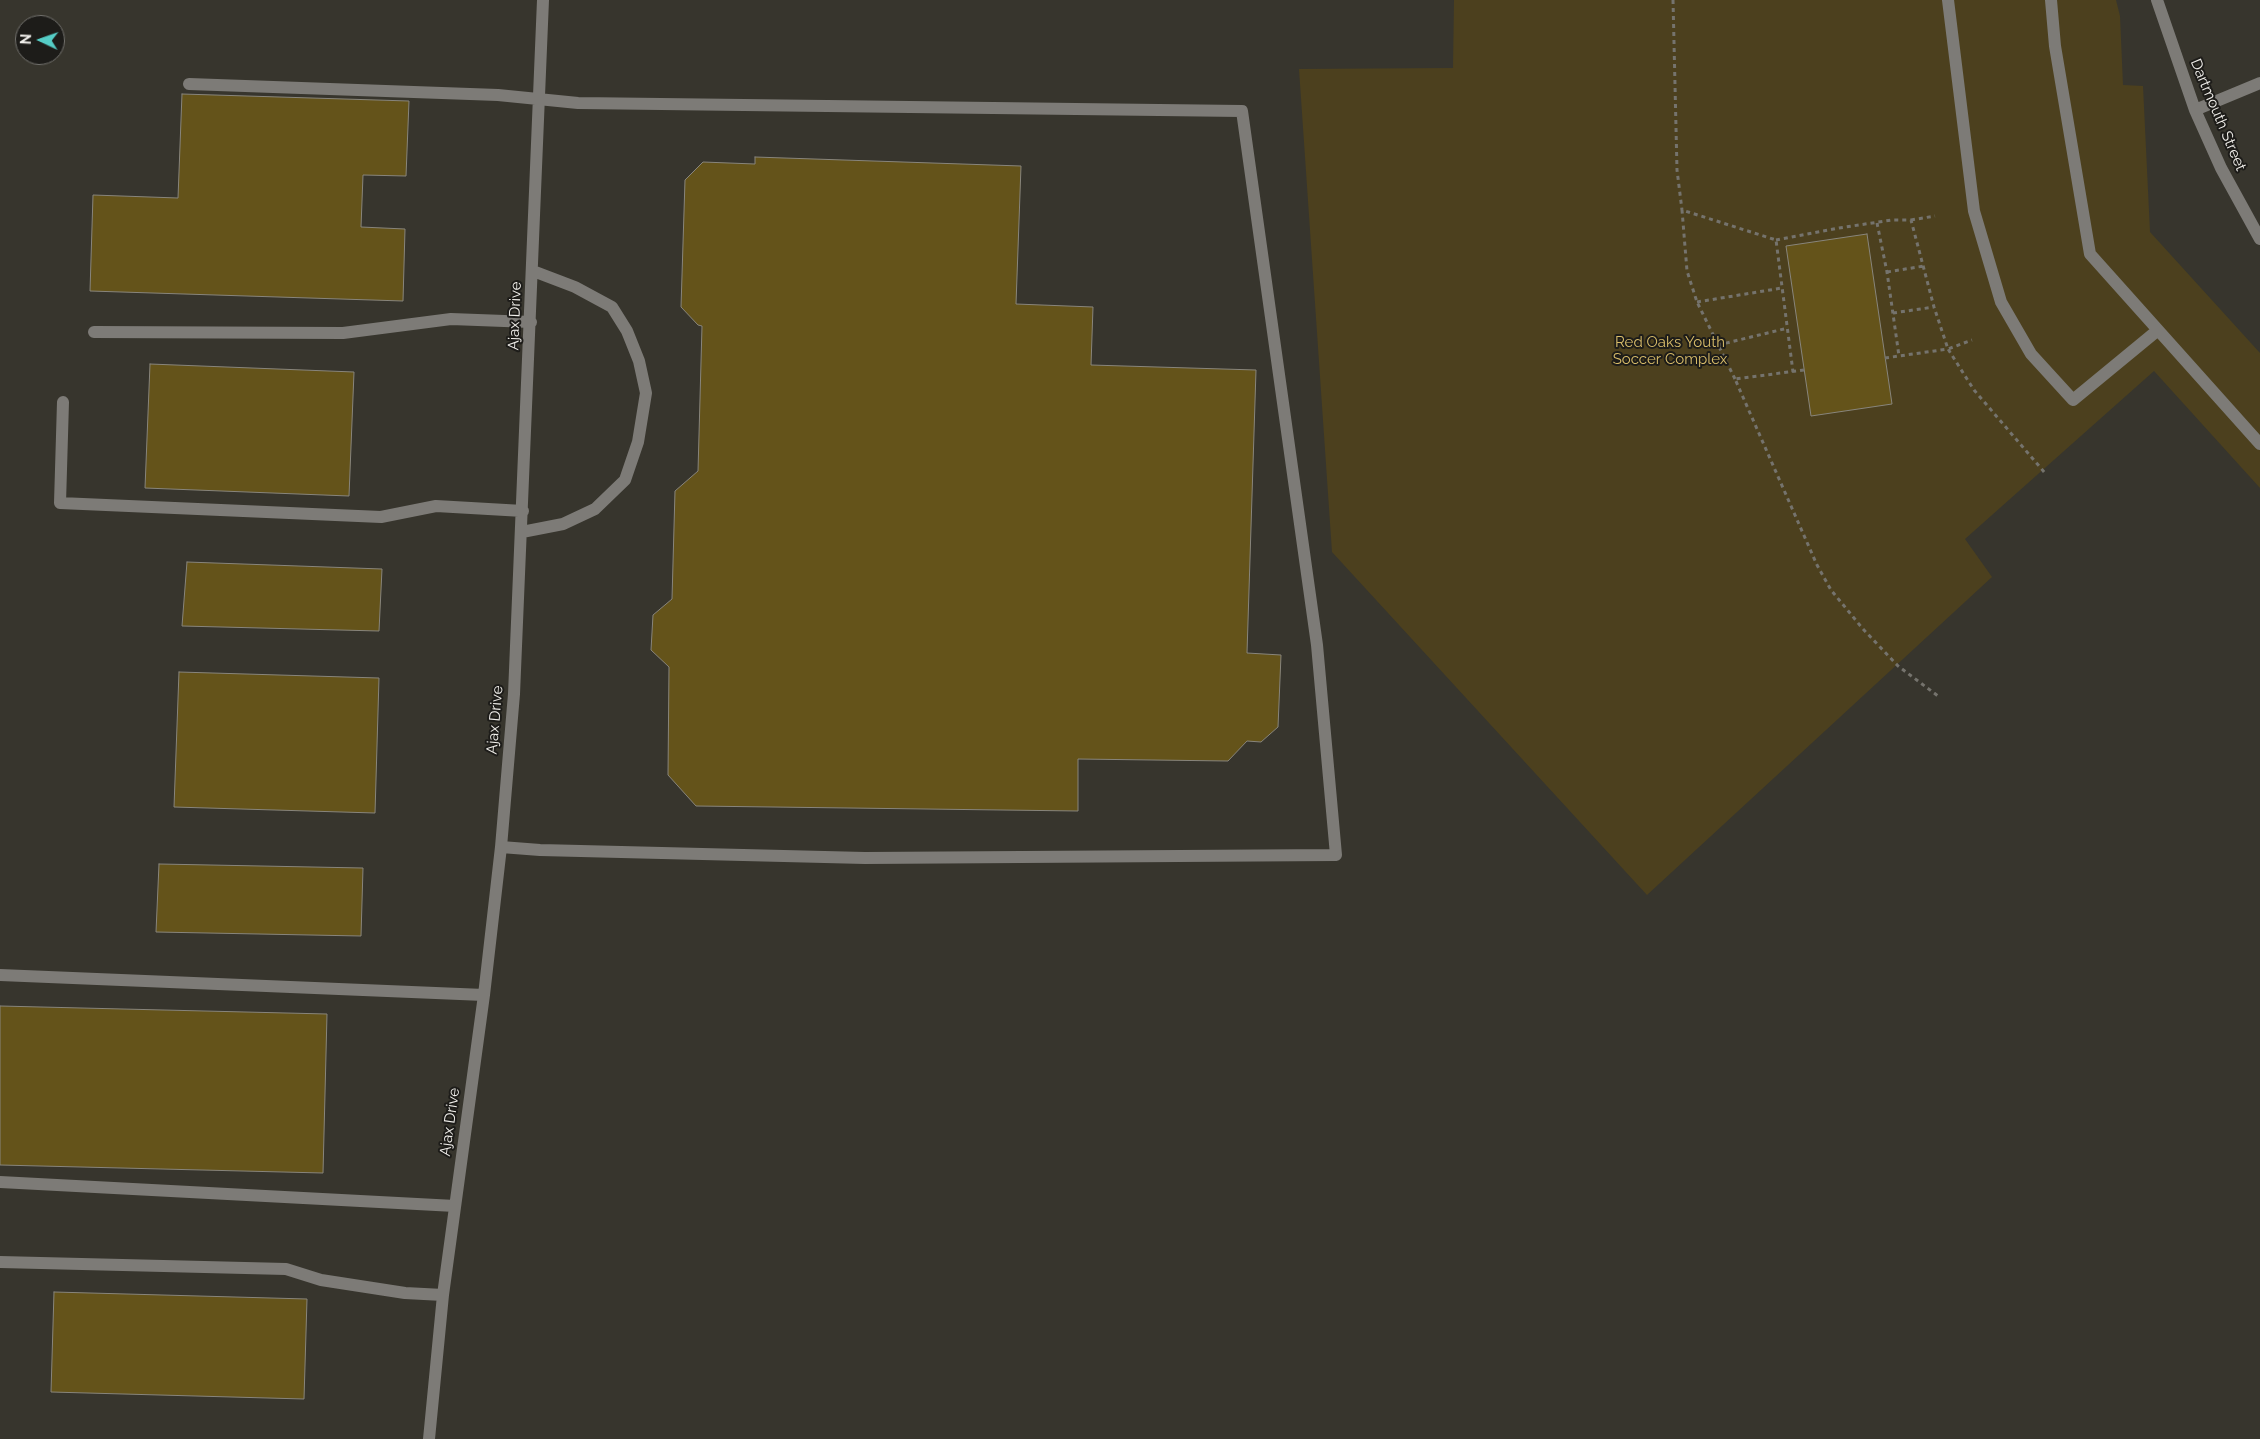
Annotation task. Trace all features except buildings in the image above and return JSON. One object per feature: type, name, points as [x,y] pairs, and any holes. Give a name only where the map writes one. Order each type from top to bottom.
[{"type":"street","name":"Ajax Drive","points":[[429,1439],[443,1295],[484,995],[501,847],[514,694],[543,0]]},
{"type":"street","points":[[1948,0],[1974,212],[2001,302],[2032,354],[2073,400],[2158,330]]},
{"type":"street","points":[[2051,0],[2055,46],[2090,254],[2260,444]]},
{"type":"street","name":"Dartmouth Street","points":[[2157,0],[2195,110],[2221,168],[2260,239]]},
{"type":"street","points":[[2195,110],[2260,83]]},
{"type":"street","points":[[189,84],[498,94],[578,103],[1242,111],[1317,645],[1336,855],[865,858],[540,850],[501,847]]},
{"type":"street","points":[[522,532],[563,524],[595,509],[625,480],[638,442],[646,393],[640,361],[627,331],[612,307],[575,287],[533,271]]},
{"type":"street","points":[[94,332],[344,334],[451,319],[531,322]]},
{"type":"street","points":[[63,402],[60,503],[381,517],[436,506],[523,511]]},
{"type":"street","points":[[0,975],[484,995]]},
{"type":"street","points":[[0,1182],[455,1206]]},
{"type":"street","points":[[0,1262],[286,1269],[321,1280],[404,1293],[443,1295]]},
{"type":"path","points":[[1673,0],[1677,170],[1687,271],[1697,302],[1735,379],[1817,566],[1830,590],[1862,629],[1898,666],[1938,696]]},
{"type":"path","points":[[1682,210],[1776,240],[1876,222],[1911,220],[1935,216]]},
{"type":"path","points":[[1911,220],[1934,307],[1948,349],[1974,390],[2045,473]]},
{"type":"path","points":[[1876,222],[1887,272],[1899,356]]},
{"type":"path","points":[[1776,240],[1793,372]]},
{"type":"path","points":[[1887,272],[1924,266]]},
{"type":"path","points":[[1697,302],[1782,288]]},
{"type":"path","points":[[1893,313],[1934,307]]},
{"type":"path","points":[[1718,345],[1788,328]]},
{"type":"path","points":[[1885,358],[1948,349],[1972,340]]},
{"type":"path","points":[[1735,379],[1804,370]]},
{"type":"green space","name":"Red Oaks Youth Soccer Complex","points":[[1454,0],[2116,0],[2120,16],[2123,85],[2143,86],[2150,232],[2260,353],[2260,488],[2154,371],[1965,539],[1992,577],[1647,895],[1332,552],[1299,69],[1453,68]]}]
